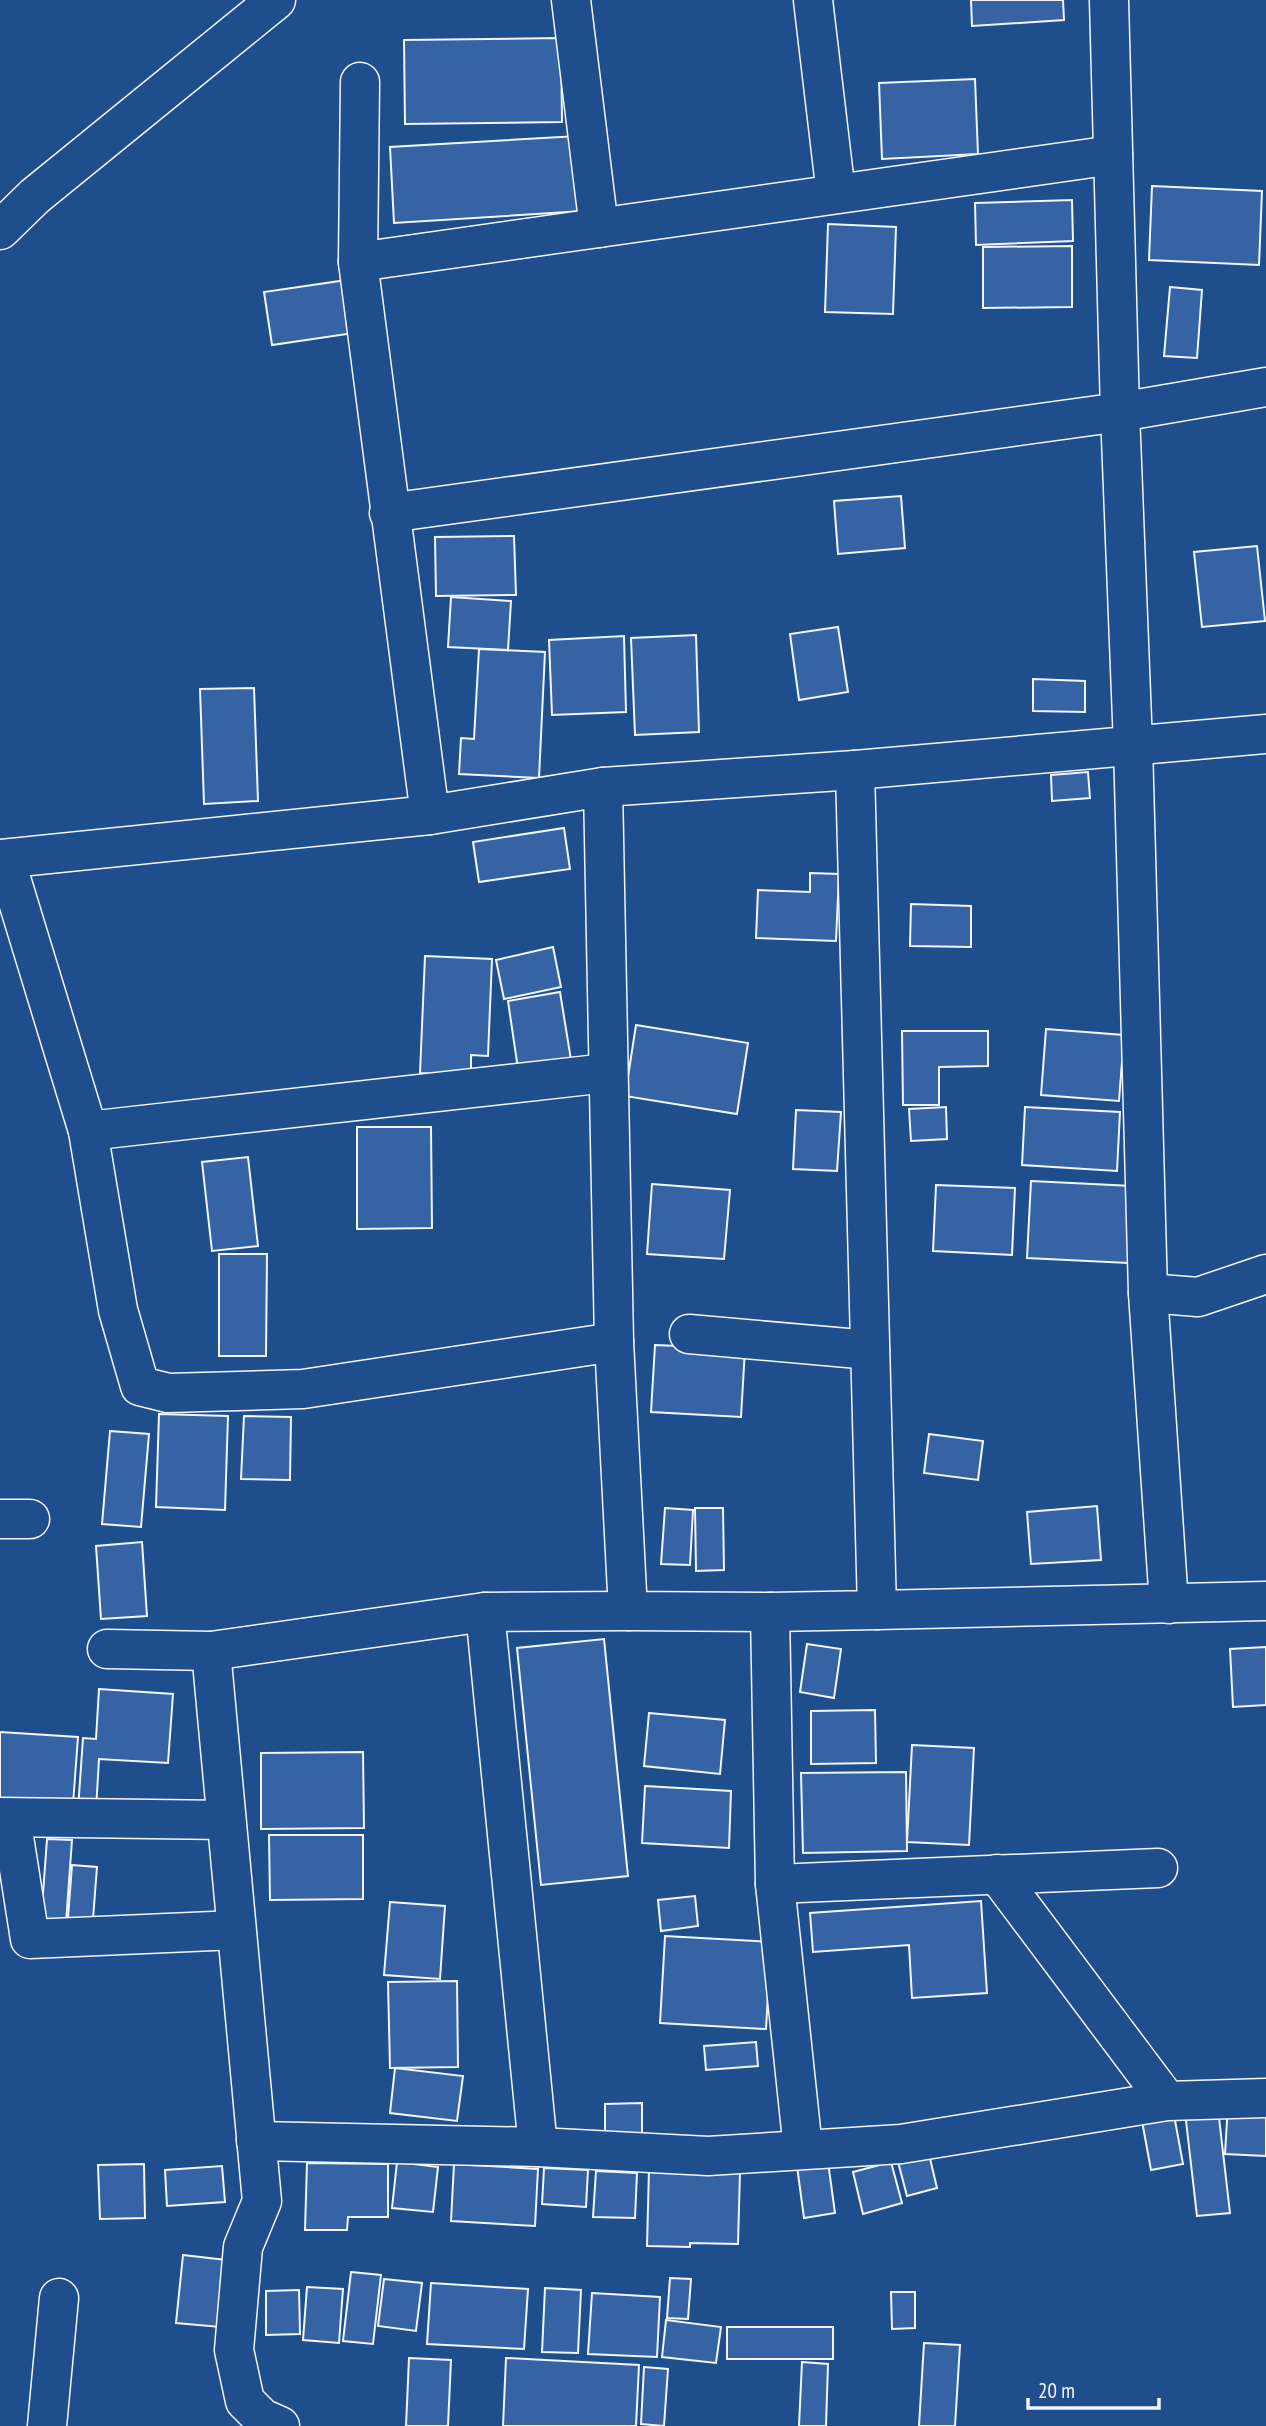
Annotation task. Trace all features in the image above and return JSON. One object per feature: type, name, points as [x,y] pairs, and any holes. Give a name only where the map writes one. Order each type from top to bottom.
[{"type":"street","points":[[0,230],[46,187],[276,0]]},
{"type":"street","points":[[570,0],[598,228]]},
{"type":"street","points":[[813,0],[836,194]]},
{"type":"street","points":[[1109,0],[1148,1293],[1169,1604]]},
{"type":"street","points":[[360,82],[358,262],[430,815]]},
{"type":"street","points":[[358,262],[1113,155]]},
{"type":"street","points":[[389,513],[1120,412],[1266,387]]},
{"type":"street","points":[[614,1342],[303,1389],[168,1393],[141,1386],[118,1310],[88,1131],[3,859],[430,815],[603,787],[855,770],[1266,734]]},
{"type":"street","points":[[855,770],[877,1610]]},
{"type":"street","points":[[603,787],[614,1342],[628,1611]]},
{"type":"street","points":[[88,1131],[607,1073]]},
{"type":"street","points":[[1148,1293],[1198,1297],[1266,1274]]},
{"type":"street","points":[[689,1334],[870,1350]]},
{"type":"street","points":[[107,1649],[211,1651],[485,1612],[770,1612],[1266,1601]]},
{"type":"street","points":[[485,1612],[538,2147]]},
{"type":"street","points":[[770,1612],[775,1884],[803,2149]]},
{"type":"street","points":[[211,1651],[262,2200],[243,2247],[234,2350],[244,2401],[262,2417],[280,2426]]},
{"type":"street","points":[[226,1820],[6,1817],[30,1939],[236,1930]]},
{"type":"street","points":[[775,1884],[1158,1868]]},
{"type":"street","points":[[997,1874],[1167,2101]]},
{"type":"street","points":[[256,2141],[538,2147],[708,2157],[901,2144],[1167,2101],[1266,2098]]},
{"type":"street","points":[[47,2426],[59,2298]]},
{"type":"building","points":[[971,0],[1063,0],[1064,20],[972,26]]},
{"type":"building","points":[[561,38],[562,122],[405,124],[404,40]]},
{"type":"building","points":[[975,79],[978,154],[882,159],[879,83]]},
{"type":"building","points":[[578,136],[583,211],[394,223],[390,147]]},
{"type":"building","points":[[1152,186],[1262,191],[1259,265],[1149,260]]},
{"type":"building","points":[[1072,200],[1073,241],[976,245],[975,203]]},
{"type":"building","points":[[828,224],[896,227],[893,314],[825,312]]},
{"type":"building","points":[[1072,246],[1072,307],[983,308],[983,247]]},
{"type":"building","points":[[347,280],[354,333],[272,345],[264,292]]},
{"type":"building","points":[[1170,287],[1202,290],[1197,358],[1164,356]]},
{"type":"building","points":[[901,496],[905,548],[838,554],[834,501]]},
{"type":"building","points":[[514,536],[516,595],[436,596],[435,537]]},
{"type":"building","points":[[1257,546],[1265,621],[1202,627],[1194,552]]},
{"type":"building","points":[[451,597],[511,601],[508,650],[448,647]]},
{"type":"building","points":[[838,627],[848,692],[799,700],[790,634]]},
{"type":"building","points":[[696,635],[699,732],[635,735],[631,638]]},
{"type":"building","points":[[624,636],[626,712],[552,715],[549,640]]},
{"type":"building","points":[[479,649],[545,652],[539,778],[459,774],[461,738],[474,739]]},
{"type":"building","points":[[1033,679],[1085,681],[1085,712],[1033,711]]},
{"type":"building","points":[[254,688],[258,801],[204,804],[200,689]]},
{"type":"building","points":[[1088,772],[1090,798],[1052,801],[1051,775]]},
{"type":"building","points":[[564,828],[570,869],[479,882],[473,842]]},
{"type":"building","points":[[810,873],[839,874],[836,941],[756,938],[758,890],[810,892]]},
{"type":"building","points":[[911,904],[971,906],[971,947],[910,946]]},
{"type":"building","points":[[553,947],[561,987],[504,999],[496,960]]},
{"type":"building","points":[[425,956],[492,959],[488,1056],[471,1055],[471,1076],[420,1073]]},
{"type":"building","points":[[560,992],[571,1060],[518,1069],[508,1001]]},
{"type":"building","points":[[636,1025],[748,1043],[737,1114],[625,1096]]},
{"type":"building","points":[[1046,1029],[1124,1035],[1119,1101],[1041,1095]]},
{"type":"building","points":[[902,1031],[988,1031],[988,1066],[939,1067],[939,1105],[903,1105]]},
{"type":"building","points":[[946,1107],[947,1139],[911,1141],[909,1109]]},
{"type":"building","points":[[1025,1107],[1120,1112],[1117,1171],[1022,1165]]},
{"type":"building","points":[[796,1110],[841,1112],[837,1171],[793,1169]]},
{"type":"building","points":[[357,1127],[431,1127],[432,1228],[357,1229]]},
{"type":"building","points":[[248,1157],[258,1246],[212,1251],[202,1162]]},
{"type":"building","points":[[1031,1181],[1132,1186],[1128,1263],[1027,1258]]},
{"type":"building","points":[[652,1184],[730,1190],[724,1259],[647,1254]]},
{"type":"building","points":[[936,1185],[1015,1188],[1012,1255],[933,1251]]},
{"type":"building","points":[[219,1254],[267,1254],[266,1356],[219,1356]]},
{"type":"building","points":[[655,1345],[745,1349],[741,1417],[651,1412]]},
{"type":"building","points":[[159,1414],[228,1416],[225,1510],[156,1507]]},
{"type":"building","points":[[244,1416],[291,1417],[290,1480],[241,1479]]},
{"type":"building","points":[[110,1431],[149,1434],[141,1527],[102,1524]]},
{"type":"building","points":[[929,1434],[983,1441],[978,1480],[924,1473]]},
{"type":"building","points":[[1097,1506],[1101,1560],[1031,1564],[1027,1512]]},
{"type":"building","points":[[665,1508],[693,1510],[690,1565],[661,1564]]},
{"type":"building","points":[[695,1508],[723,1508],[724,1570],[696,1571]]},
{"type":"building","points":[[142,1542],[147,1616],[101,1619],[96,1546]]},
{"type":"building","points":[[604,1639],[628,1876],[541,1885],[517,1648]]},
{"type":"building","points":[[807,1644],[841,1649],[834,1698],[800,1692]]},
{"type":"building","points":[[1266,1647],[1266,1705],[1233,1707],[1230,1649]]},
{"type":"building","points":[[99,1689],[173,1694],[168,1763],[99,1759],[96,1810],[78,1809],[83,1738],[96,1739]]},
{"type":"building","points":[[875,1710],[876,1763],[811,1764],[811,1711]]},
{"type":"building","points":[[649,1713],[725,1720],[720,1774],[644,1766]]},
{"type":"building","points":[[0,1732],[78,1737],[73,1804],[0,1799]]},
{"type":"building","points":[[912,1745],[974,1748],[969,1845],[907,1842]]},
{"type":"building","points":[[363,1752],[364,1828],[261,1829],[261,1753]]},
{"type":"building","points":[[906,1772],[907,1851],[803,1853],[801,1773]]},
{"type":"building","points":[[645,1786],[731,1791],[729,1848],[642,1843]]},
{"type":"building","points":[[269,1835],[363,1835],[363,1899],[270,1900]]},
{"type":"building","points":[[47,1839],[72,1840],[66,1923],[41,1921]]},
{"type":"building","points":[[72,1865],[97,1867],[93,1919],[68,1918]]},
{"type":"building","points":[[695,1896],[698,1926],[661,1931],[658,1900]]},
{"type":"building","points":[[981,1901],[987,1993],[912,1998],[909,1945],[813,1952],[810,1913]]},
{"type":"building","points":[[390,1902],[445,1906],[440,1979],[384,1975]]},
{"type":"building","points":[[665,1936],[771,1942],[766,2029],[660,2023]]},
{"type":"building","points":[[457,1981],[458,2067],[390,2068],[388,1982]]},
{"type":"building","points":[[756,2042],[758,2066],[706,2070],[704,2046]]},
{"type":"building","points":[[395,2068],[463,2076],[457,2121],[390,2113]]},
{"type":"building","points":[[642,2103],[642,2146],[605,2146],[605,2104]]},
{"type":"building","points":[[1228,2104],[1266,2106],[1266,2156],[1225,2154]]},
{"type":"building","points":[[1218,2109],[1230,2213],[1197,2216],[1185,2112]]},
{"type":"building","points":[[1174,2115],[1183,2164],[1151,2170],[1142,2121]]},
{"type":"building","points":[[928,2150],[937,2188],[907,2196],[897,2158]]},
{"type":"building","points":[[397,2162],[438,2167],[433,2212],[392,2208]]},
{"type":"building","points":[[828,2162],[835,2213],[804,2218],[797,2166]]},
{"type":"building","points":[[891,2162],[902,2203],[863,2214],[853,2172]]},
{"type":"building","points":[[307,2163],[388,2164],[388,2217],[348,2217],[347,2230],[305,2230]]},
{"type":"building","points":[[144,2164],[145,2218],[100,2219],[98,2165]]},
{"type":"building","points":[[454,2164],[538,2169],[535,2226],[451,2221]]},
{"type":"building","points":[[222,2166],[225,2202],[167,2206],[165,2170]]},
{"type":"building","points":[[544,2168],[588,2170],[586,2207],[542,2204]]},
{"type":"building","points":[[649,2169],[740,2172],[738,2244],[647,2246]]},
{"type":"building","points":[[596,2171],[637,2173],[635,2218],[593,2217]]},
{"type":"building","points":[[183,2255],[226,2260],[220,2327],[176,2323]]},
{"type":"building","points":[[351,2272],[381,2275],[373,2344],[343,2341]]},
{"type":"building","points":[[670,2278],[691,2279],[688,2319],[667,2318]]},
{"type":"building","points":[[384,2279],[422,2283],[416,2331],[378,2326]]},
{"type":"building","points":[[431,2283],[528,2289],[524,2349],[427,2344]]},
{"type":"building","points":[[307,2287],[343,2289],[339,2343],[303,2340]]},
{"type":"building","points":[[545,2288],[581,2290],[578,2353],[542,2352]]},
{"type":"building","points":[[299,2290],[300,2334],[266,2335],[266,2291]]},
{"type":"building","points":[[891,2292],[915,2292],[915,2328],[892,2329]]},
{"type":"building","points":[[592,2293],[660,2297],[657,2357],[588,2354]]},
{"type":"building","points":[[666,2320],[721,2327],[716,2363],[662,2357]]},
{"type":"building","points":[[727,2327],[833,2327],[833,2359],[727,2359]]},
{"type":"building","points":[[924,2343],[960,2345],[955,2426],[919,2426]]},
{"type":"building","points":[[409,2358],[451,2360],[448,2426],[406,2426]]},
{"type":"building","points":[[506,2358],[639,2365],[636,2426],[503,2426]]},
{"type":"building","points":[[802,2362],[828,2364],[826,2426],[799,2426]]},
{"type":"building","points":[[644,2367],[668,2369],[664,2426],[641,2424]]}]
